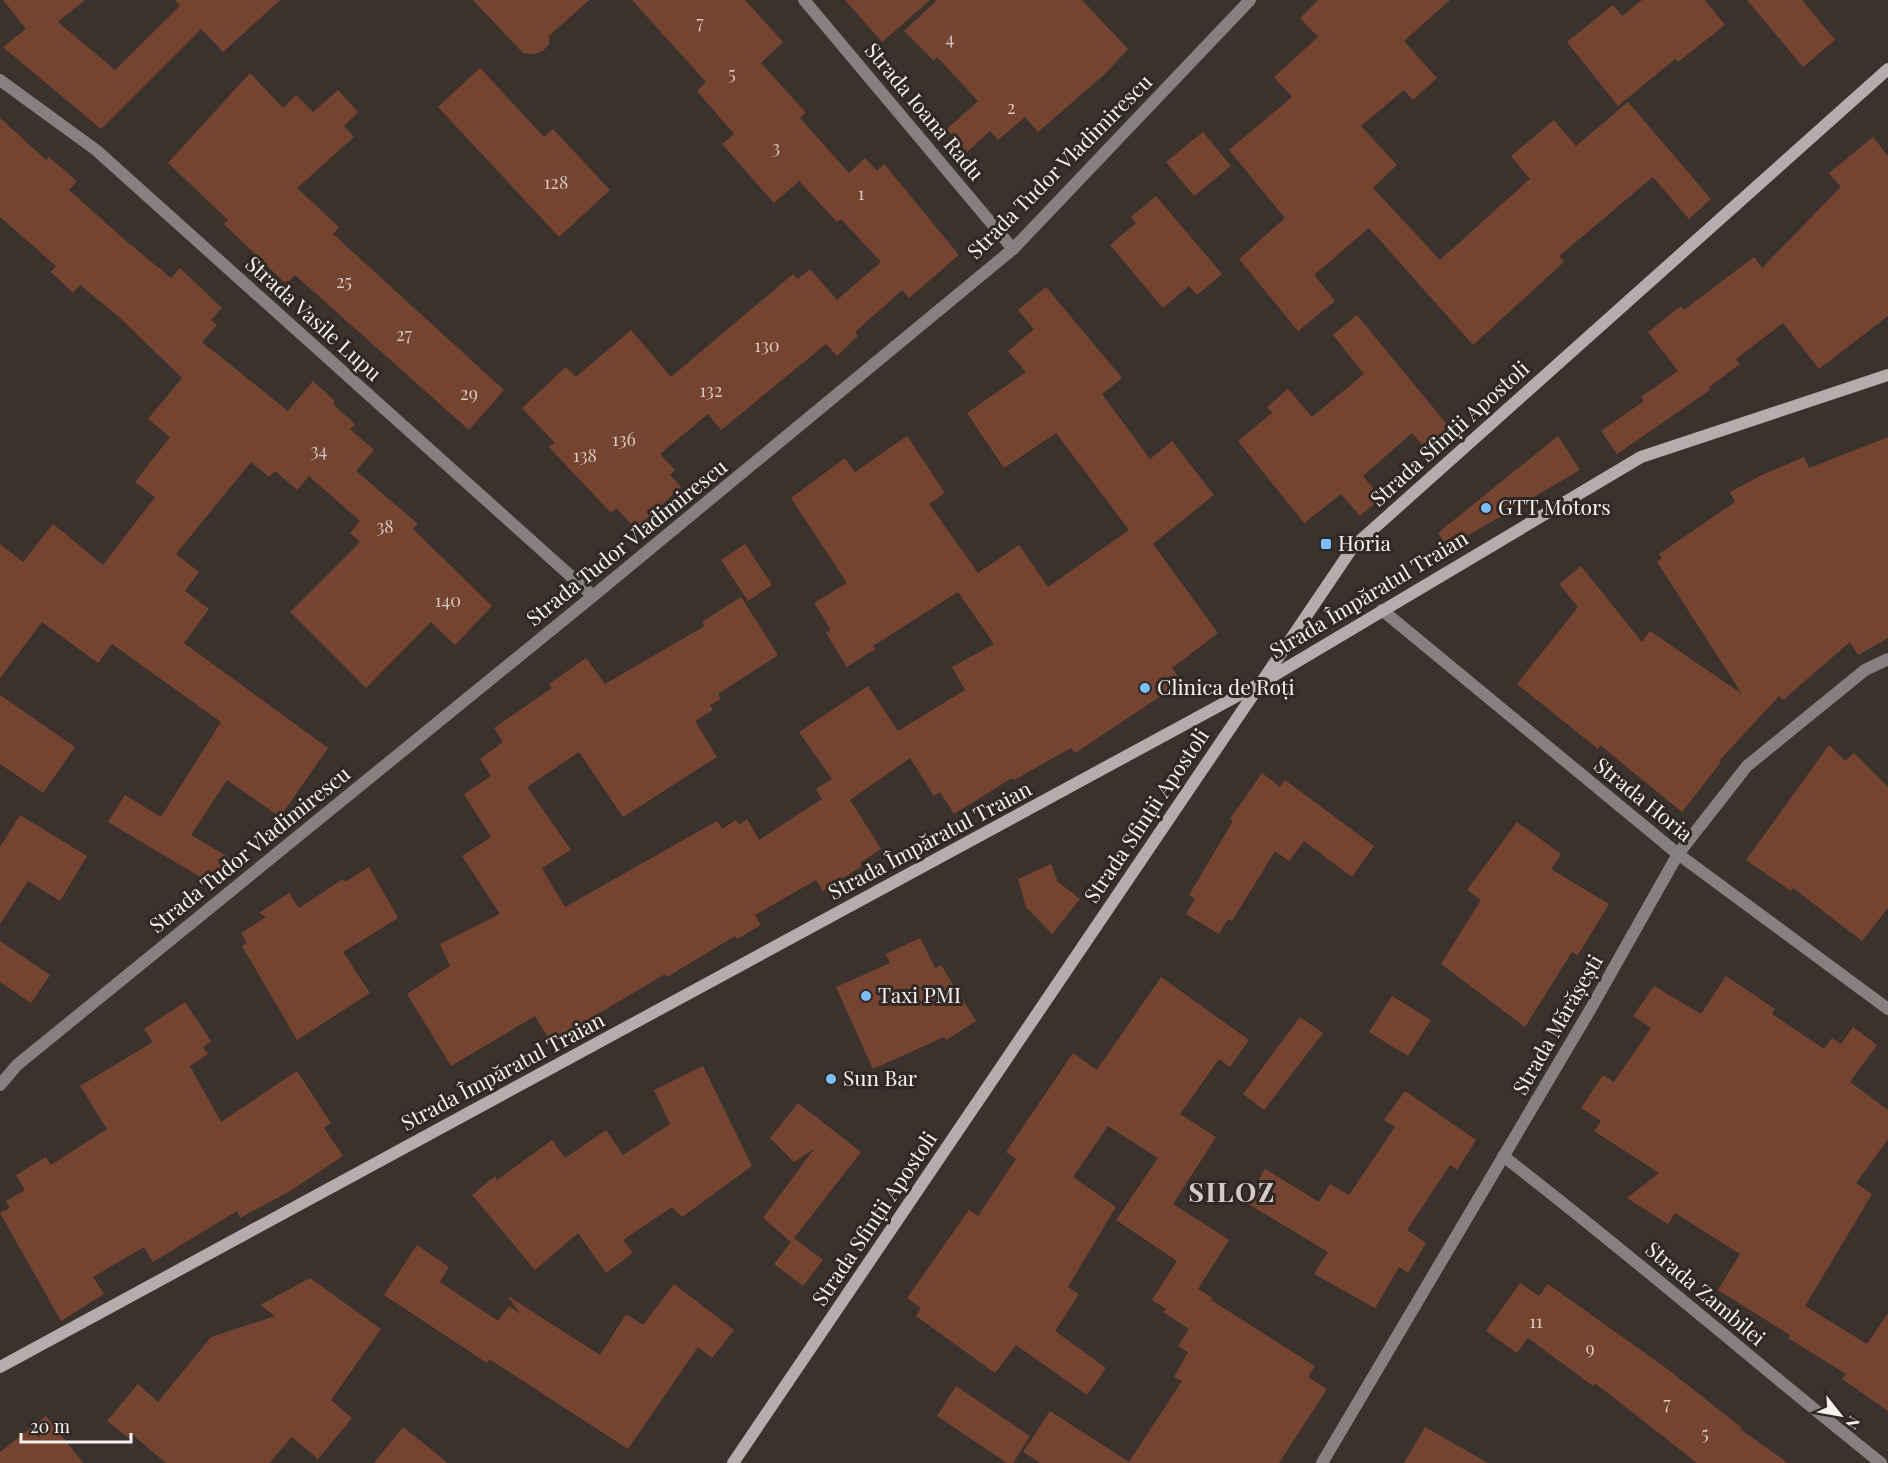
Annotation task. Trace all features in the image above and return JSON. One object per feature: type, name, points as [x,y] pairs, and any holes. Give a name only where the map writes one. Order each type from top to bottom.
[{"type":"street","name":"Strada Ioana Radu","points":[[804,0],[1013,249]]},
{"type":"street","name":"Strada Tudor Vladimirescu","points":[[0,1085],[17,1065],[593,596],[1013,249],[1250,0]]},
{"type":"street","name":"Strada Sfinții Apostoli","points":[[733,1463],[1353,547],[1888,69]]},
{"type":"street","name":"Strada Vasile Lupu","points":[[0,80],[96,150],[593,596]]},
{"type":"street","name":"Strada Împăratul Traian","points":[[0,1367],[1261,683],[1641,458],[1888,375]]},
{"type":"street","name":"Strada Horia","points":[[1382,610],[1678,854],[1888,1009]]},
{"type":"street","name":"Strada Mărășești","points":[[1322,1463],[1678,854],[1747,766],[1865,670],[1888,659]]},
{"type":"street","name":"Strada Zambilei","points":[[1503,1156],[1599,1229],[1759,1366],[1881,1463]]},
{"type":"building","points":[[3,0],[85,0],[58,22],[115,70],[180,6],[175,0],[280,0],[223,52],[201,29],[101,129],[3,47],[26,29]]},
{"type":"building","points":[[473,0],[589,0],[549,36],[549,44],[543,51],[534,54],[523,53]]},
{"type":"building","points":[[632,0],[745,0],[783,42],[761,63],[806,113],[800,118],[849,173],[865,158],[877,171],[884,164],[959,255],[909,298],[902,290],[855,332],[858,336],[837,356],[826,344],[721,430],[708,414],[660,454],[675,470],[670,475],[681,487],[636,529],[616,508],[611,513],[549,447],[555,443],[522,408],[566,367],[576,377],[631,330],[671,377],[793,274],[798,279],[810,269],[837,300],[881,262],[841,219],[837,222],[799,181],[774,203],[722,144],[734,134],[697,91],[706,82]]},
{"type":"building","points":[[845,0],[930,0],[882,42]]},
{"type":"building","points":[[937,0],[1082,0],[1128,49],[1106,73],[1038,132],[1025,117],[998,140],[990,131],[967,152],[947,129],[978,101],[937,57],[934,61],[904,31]]},
{"type":"building","points":[[1318,0],[1450,0],[1404,41],[1437,78],[1413,100],[1404,90],[1361,126],[1397,165],[1373,188],[1440,260],[1530,179],[1511,156],[1554,120],[1576,146],[1628,102],[1711,199],[1689,219],[1653,177],[1559,256],[1564,262],[1473,345],[1369,228],[1314,275],[1335,301],[1298,331],[1239,259],[1285,218],[1229,150],[1292,97],[1274,77],[1318,37],[1300,18]]},
{"type":"building","points":[[1642,0],[1705,0],[1725,25],[1678,62],[1675,59],[1618,106],[1567,42],[1613,5],[1622,16]]},
{"type":"building","points":[[1747,0],[1802,0],[1835,40],[1803,67]]},
{"type":"building","points":[[480,68],[544,137],[553,129],[610,190],[559,237],[438,107]]},
{"type":"building","points":[[250,73],[283,108],[296,95],[313,112],[338,90],[358,112],[344,126],[354,137],[297,188],[339,227],[333,234],[504,390],[469,430],[295,275],[286,284],[224,224],[228,220],[168,163]]},
{"type":"building","points":[[0,118],[46,160],[49,157],[77,181],[69,190],[126,241],[171,278],[180,268],[222,308],[211,320],[217,325],[202,342],[288,411],[313,381],[335,401],[333,404],[355,424],[350,429],[374,450],[356,471],[418,524],[413,529],[492,606],[455,645],[431,622],[366,688],[290,612],[360,542],[350,533],[360,521],[309,476],[297,490],[275,471],[269,477],[251,462],[176,554],[199,572],[185,591],[209,609],[184,643],[328,748],[280,817],[227,780],[191,835],[228,857],[212,884],[108,822],[125,795],[161,817],[221,722],[112,644],[98,663],[42,622],[0,678],[0,544],[23,562],[53,524],[103,565],[155,497],[135,482],[170,437],[148,419],[182,378],[117,315],[80,285],[73,293],[51,272],[56,266],[0,217]]},
{"type":"building","points":[[1203,132],[1231,166],[1194,196],[1166,162]]},
{"type":"building","points":[[1873,137],[1888,156],[1888,316],[1819,369],[1783,323],[1736,359],[1740,364],[1709,387],[1710,390],[1617,454],[1601,431],[1644,401],[1641,397],[1678,371],[1648,332],[1681,306],[1684,310],[1754,257],[1762,268],[1841,187],[1829,173]]},
{"type":"building","points":[[1156,196],[1222,274],[1197,295],[1189,286],[1163,308],[1110,245],[1136,223],[1131,217]]},
{"type":"building","points":[[1046,287],[1122,378],[1102,394],[1150,459],[1172,441],[1214,495],[1153,544],[1218,633],[1172,668],[1182,682],[1075,753],[1071,748],[1014,780],[1012,778],[954,814],[940,792],[934,796],[910,758],[850,800],[881,849],[860,863],[862,866],[823,891],[816,880],[755,915],[761,925],[737,939],[735,936],[667,977],[665,974],[551,1042],[535,1016],[451,1066],[407,994],[450,966],[440,944],[500,914],[462,856],[491,837],[464,794],[491,776],[480,759],[503,742],[494,728],[552,688],[549,684],[586,658],[605,684],[705,626],[702,622],[741,597],[778,655],[718,694],[721,699],[710,705],[713,710],[695,721],[717,757],[623,817],[579,752],[527,787],[571,850],[542,868],[565,907],[717,821],[722,829],[736,820],[739,825],[747,819],[759,840],[822,799],[816,789],[832,779],[799,732],[868,686],[898,731],[965,690],[952,667],[994,644],[958,592],[873,646],[875,649],[847,667],[826,633],[831,630],[814,603],[847,583],[791,498],[845,458],[855,472],[907,436],[945,493],[929,504],[978,573],[1019,545],[1048,587],[1129,530],[1056,433],[1004,468],[967,413],[1026,372],[1008,351],[1034,329],[1018,310]]},
{"type":"building","points":[[1357,315],[1449,427],[1424,447],[1412,433],[1363,476],[1381,498],[1360,516],[1341,494],[1304,523],[1238,441],[1272,413],[1267,407],[1288,389],[1312,417],[1364,374],[1333,335]]},
{"type":"building","points":[[1558,436],[1580,470],[1448,547],[1438,533]]},
{"type":"building","points":[[1888,437],[1888,638],[1858,655],[1850,642],[1783,700],[1779,696],[1719,761],[1721,762],[1682,812],[1600,745],[1598,749],[1517,684],[1578,607],[1559,584],[1581,566],[1642,642],[1650,631],[1742,694],[1657,562],[1662,558],[1659,554],[1735,502],[1730,492],[1760,476],[1804,457],[1809,468]]},
{"type":"building","points":[[745,544],[772,585],[748,601],[721,560]]},
{"type":"building","points":[[0,695],[75,747],[43,793],[0,764]]},
{"type":"building","points":[[1829,745],[1845,761],[1854,753],[1888,787],[1888,908],[1862,941],[1793,888],[1791,891],[1746,860]]},
{"type":"building","points":[[1262,773],[1280,787],[1285,780],[1374,846],[1352,877],[1304,841],[1289,861],[1275,851],[1232,921],[1228,919],[1219,934],[1186,914],[1195,899],[1189,895],[1233,821],[1230,819]]},
{"type":"building","points":[[20,815],[87,856],[60,901],[28,881],[0,924],[0,847]]},
{"type":"building","points":[[1517,822],[1561,854],[1551,869],[1609,904],[1578,955],[1572,952],[1525,1027],[1441,964],[1481,900],[1467,890]]},
{"type":"building","points":[[1051,864],[1058,882],[1080,899],[1052,934],[1026,907],[1018,879]]},
{"type":"building","points":[[369,867],[398,918],[343,952],[370,993],[297,1040],[242,946],[247,943],[241,933],[266,917],[259,913],[289,893],[299,908],[343,879],[345,882]]},
{"type":"building","points":[[920,938],[935,968],[941,965],[976,1021],[946,1040],[944,1037],[873,1069],[836,987],[890,963],[886,954]]},
{"type":"building","points":[[0,941],[50,975],[31,1003],[0,982]]},
{"type":"building","points":[[1726,976],[1775,1009],[1772,1014],[1824,1049],[1832,1038],[1841,1044],[1853,1027],[1877,1045],[1850,1082],[1888,1110],[1888,1139],[1856,1183],[1872,1194],[1805,1306],[1867,1344],[1888,1313],[1888,1411],[1842,1379],[1846,1374],[1788,1338],[1790,1335],[1718,1290],[1740,1254],[1675,1213],[1668,1224],[1627,1198],[1659,1173],[1594,1131],[1601,1121],[1581,1108],[1603,1075],[1614,1082],[1651,1028],[1633,1016],[1654,986],[1701,1014]]},
{"type":"building","points":[[1161,977],[1249,1040],[1230,1067],[1219,1059],[1180,1114],[1216,1137],[1173,1204],[1229,1240],[1198,1289],[1213,1298],[1211,1300],[1315,1366],[1308,1377],[1327,1389],[1279,1463],[1041,1463],[1023,1452],[1050,1411],[1129,1462],[1182,1381],[1174,1377],[1188,1352],[1178,1346],[1189,1329],[1163,1312],[1166,1309],[1152,1300],[1177,1261],[1116,1220],[1158,1158],[1108,1126],[1073,1177],[1116,1207],[1068,1287],[1079,1294],[1055,1331],[1106,1368],[1087,1395],[1016,1345],[995,1373],[916,1316],[921,1308],[907,1298],[969,1210],[978,1216],[1016,1159],[1006,1152],[1073,1053],[1097,1070]]},
{"type":"building","points":[[1392,996],[1431,1020],[1408,1056],[1369,1032]]},
{"type":"building","points":[[185,1002],[211,1041],[203,1047],[208,1054],[190,1066],[221,1122],[297,1071],[331,1123],[324,1128],[343,1156],[290,1191],[240,1218],[237,1211],[153,1262],[144,1247],[93,1277],[104,1294],[61,1321],[0,1213],[10,1208],[6,1201],[25,1190],[16,1175],[46,1157],[51,1165],[107,1129],[80,1086],[153,1042],[144,1029]]},
{"type":"building","points":[[1300,1017],[1323,1033],[1264,1110],[1243,1094]]},
{"type":"building","points":[[703,1066],[752,1166],[682,1217],[672,1207],[623,1240],[633,1253],[606,1273],[578,1233],[535,1270],[472,1195],[495,1176],[497,1180],[552,1140],[565,1158],[606,1130],[623,1155],[670,1124],[654,1090]]},
{"type":"building","points":[[1405,1091],[1476,1140],[1457,1170],[1450,1165],[1407,1230],[1426,1243],[1408,1273],[1399,1267],[1375,1308],[1314,1274],[1328,1252],[1245,1202],[1265,1169],[1319,1202],[1330,1184],[1349,1195],[1395,1127],[1384,1120]]},
{"type":"building","points":[[798,1103],[861,1152],[791,1242],[763,1218],[814,1149],[794,1162],[770,1138]]},
{"type":"building","points":[[794,1238],[823,1260],[803,1286],[774,1264]]},
{"type":"building","points":[[417,1245],[449,1267],[440,1282],[498,1321],[509,1306],[520,1314],[508,1296],[600,1355],[626,1314],[643,1325],[674,1284],[734,1330],[712,1358],[698,1347],[628,1449],[489,1359],[487,1363],[384,1295]]},
{"type":"building","points":[[310,1278],[381,1329],[331,1400],[352,1418],[318,1459],[292,1437],[269,1463],[166,1463],[133,1435],[130,1439],[107,1421],[138,1384],[158,1402],[211,1337],[275,1316],[260,1305]]},
{"type":"building","points":[[1520,1283],[1539,1296],[1548,1284],[1666,1368],[1742,1428],[1740,1429],[1788,1463],[1697,1463],[1595,1383],[1593,1386],[1528,1338],[1517,1353],[1486,1331]]},
{"type":"building","points":[[956,1386],[1030,1436],[1013,1463],[1007,1463],[937,1416]]},
{"type":"building","points":[[46,1416],[83,1463],[0,1463],[0,1452]]},
{"type":"building","points":[[403,1427],[448,1463],[374,1463]]},
{"type":"building","points":[[1425,1427],[1488,1463],[1404,1463]]},
{"type":"place","name":"GTT Motors","points":[[1486,508]]},
{"type":"place","name":"Horia","points":[[1326,544]]},
{"type":"place","name":"Clinica de Roți","points":[[1145,688]]},
{"type":"place","name":"Taxi PMI","points":[[866,996]]},
{"type":"place","name":"Sun Bar","points":[[831,1079]]},
{"type":"district","name":"SILOZ","points":[[1232,1193]]}]
